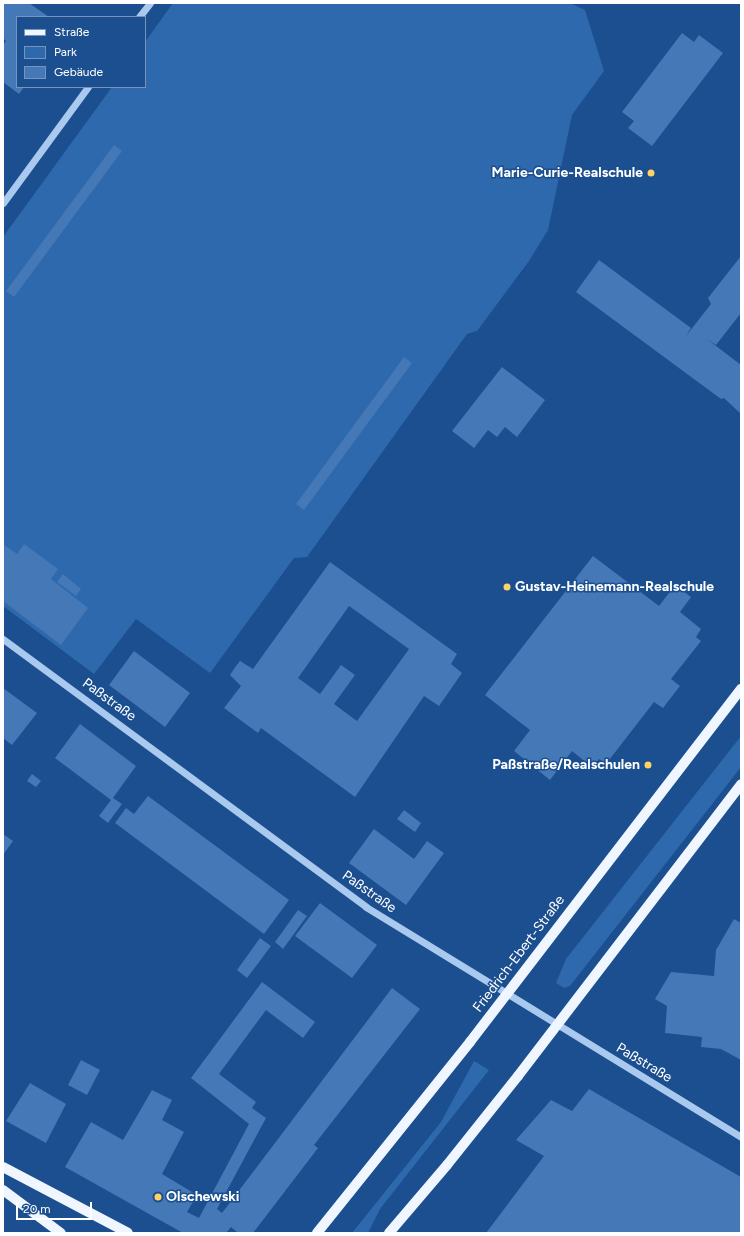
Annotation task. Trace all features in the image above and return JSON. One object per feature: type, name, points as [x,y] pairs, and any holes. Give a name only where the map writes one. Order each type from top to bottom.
[{"type":"main road","name":"Friedrich-Ebert-Straße","points":[[317,1233],[506,995],[741,689]]},
{"type":"main road","points":[[389,1233],[447,1165],[557,1025],[741,784]]},
{"type":"main road","points":[[3,1167],[128,1233]]},
{"type":"main road","points":[[3,1190],[61,1233]]},
{"type":"street","points":[[140,16],[150,3]]},
{"type":"street","points":[[3,203],[87,88]]},
{"type":"street","name":"Paßstraße","points":[[3,639],[366,908],[506,995],[741,1137]]},
{"type":"green space","points":[[173,3],[570,3],[585,10],[604,71],[572,115],[548,230],[529,261],[477,331],[467,334],[307,557],[294,558],[210,673],[136,619],[94,674],[3,606],[3,237],[111,88],[146,88],[146,41]]},
{"type":"green space","points":[[741,736],[741,767],[570,986],[564,988],[556,983],[566,959]]},
{"type":"green space","points":[[474,1061],[489,1070],[380,1209],[368,1233],[352,1233],[441,1122]]},
{"type":"building","points":[[3,3],[29,3],[48,16],[16,16],[16,88],[23,88],[19,94],[3,82],[3,45],[6,41],[3,38]]},
{"type":"building","points":[[682,33],[694,42],[699,35],[723,53],[652,146],[628,128],[634,121],[622,112]]},
{"type":"building","points":[[114,145],[122,151],[14,297],[6,291]]},
{"type":"building","points":[[741,256],[741,313],[716,345],[707,339],[741,365],[741,414],[724,398],[721,399],[576,292],[599,260],[691,328],[686,336],[711,304],[708,298]]},
{"type":"building","points":[[404,357],[412,363],[304,510],[296,504]]},
{"type":"building","points":[[502,367],[545,400],[517,437],[505,427],[497,437],[488,430],[474,448],[452,431]]},
{"type":"building","points":[[3,544],[17,554],[24,544],[58,569],[51,579],[88,608],[61,645],[3,601]]},
{"type":"building","points":[[593,556],[659,606],[675,585],[691,597],[680,612],[701,629],[696,637],[701,641],[671,679],[680,686],[663,708],[654,702],[606,764],[599,759],[592,767],[572,751],[550,780],[514,751],[530,730],[485,695]]},
{"type":"building","points":[[330,562],[457,654],[451,664],[462,673],[439,706],[424,696],[355,797],[261,728],[258,733],[224,708],[241,686],[230,675],[236,666],[240,661],[253,669]],"holes":[[[349,606],[409,649],[357,721],[334,704],[355,675],[341,665],[320,694],[298,678]]]},
{"type":"building","points":[[63,574],[81,589],[76,596],[57,582]]},
{"type":"building","points":[[134,651],[190,693],[165,727],[109,685]]},
{"type":"building","points":[[3,688],[37,713],[12,745],[3,738]]},
{"type":"building","points":[[80,724],[136,766],[113,798],[122,804],[108,823],[99,816],[111,800],[55,758]]},
{"type":"building","points":[[32,774],[41,781],[36,787],[27,781]]},
{"type":"building","points":[[148,796],[289,900],[264,934],[115,823],[126,808],[134,814]]},
{"type":"building","points":[[404,810],[421,823],[415,832],[397,819]]},
{"type":"building","points":[[374,829],[414,859],[427,841],[444,853],[406,905],[349,863]]},
{"type":"building","points":[[3,834],[13,841],[3,855]]},
{"type":"building","points":[[320,903],[377,945],[352,978],[295,936]]},
{"type":"building","points":[[298,910],[307,916],[283,949],[275,942]]},
{"type":"building","points":[[734,919],[741,923],[741,1060],[721,1049],[701,1047],[702,1037],[665,1033],[667,1006],[655,999],[671,972],[714,976],[716,950]]},
{"type":"building","points":[[260,938],[271,946],[247,978],[237,970]]},
{"type":"building","points":[[262,982],[315,1022],[303,1038],[266,1010],[219,1074],[256,1102],[252,1108],[266,1118],[217,1209],[222,1213],[392,988],[420,1009],[314,1145],[318,1148],[253,1233],[238,1233],[231,1227],[226,1233],[183,1233],[65,1167],[91,1122],[123,1140],[152,1090],[172,1100],[162,1120],[184,1132],[162,1174],[197,1195],[187,1212],[199,1218],[249,1124],[191,1078]]},
{"type":"building","points":[[81,1060],[100,1070],[87,1095],[68,1085]]},
{"type":"building","points":[[30,1083],[66,1104],[46,1143],[6,1121]]},
{"type":"building","points":[[589,1089],[741,1177],[741,1233],[486,1233],[544,1156],[516,1140],[551,1100],[572,1111]]},
{"type":"place","name":"Marie-Curie-Realschule","points":[[651,173]]},
{"type":"place","name":"Gustav-Heinemann-Realschule","points":[[507,587]]},
{"type":"place","name":"Paßstraße/Realschulen","points":[[648,765]]},
{"type":"place","name":"Olschewski","points":[[158,1197]]}]
